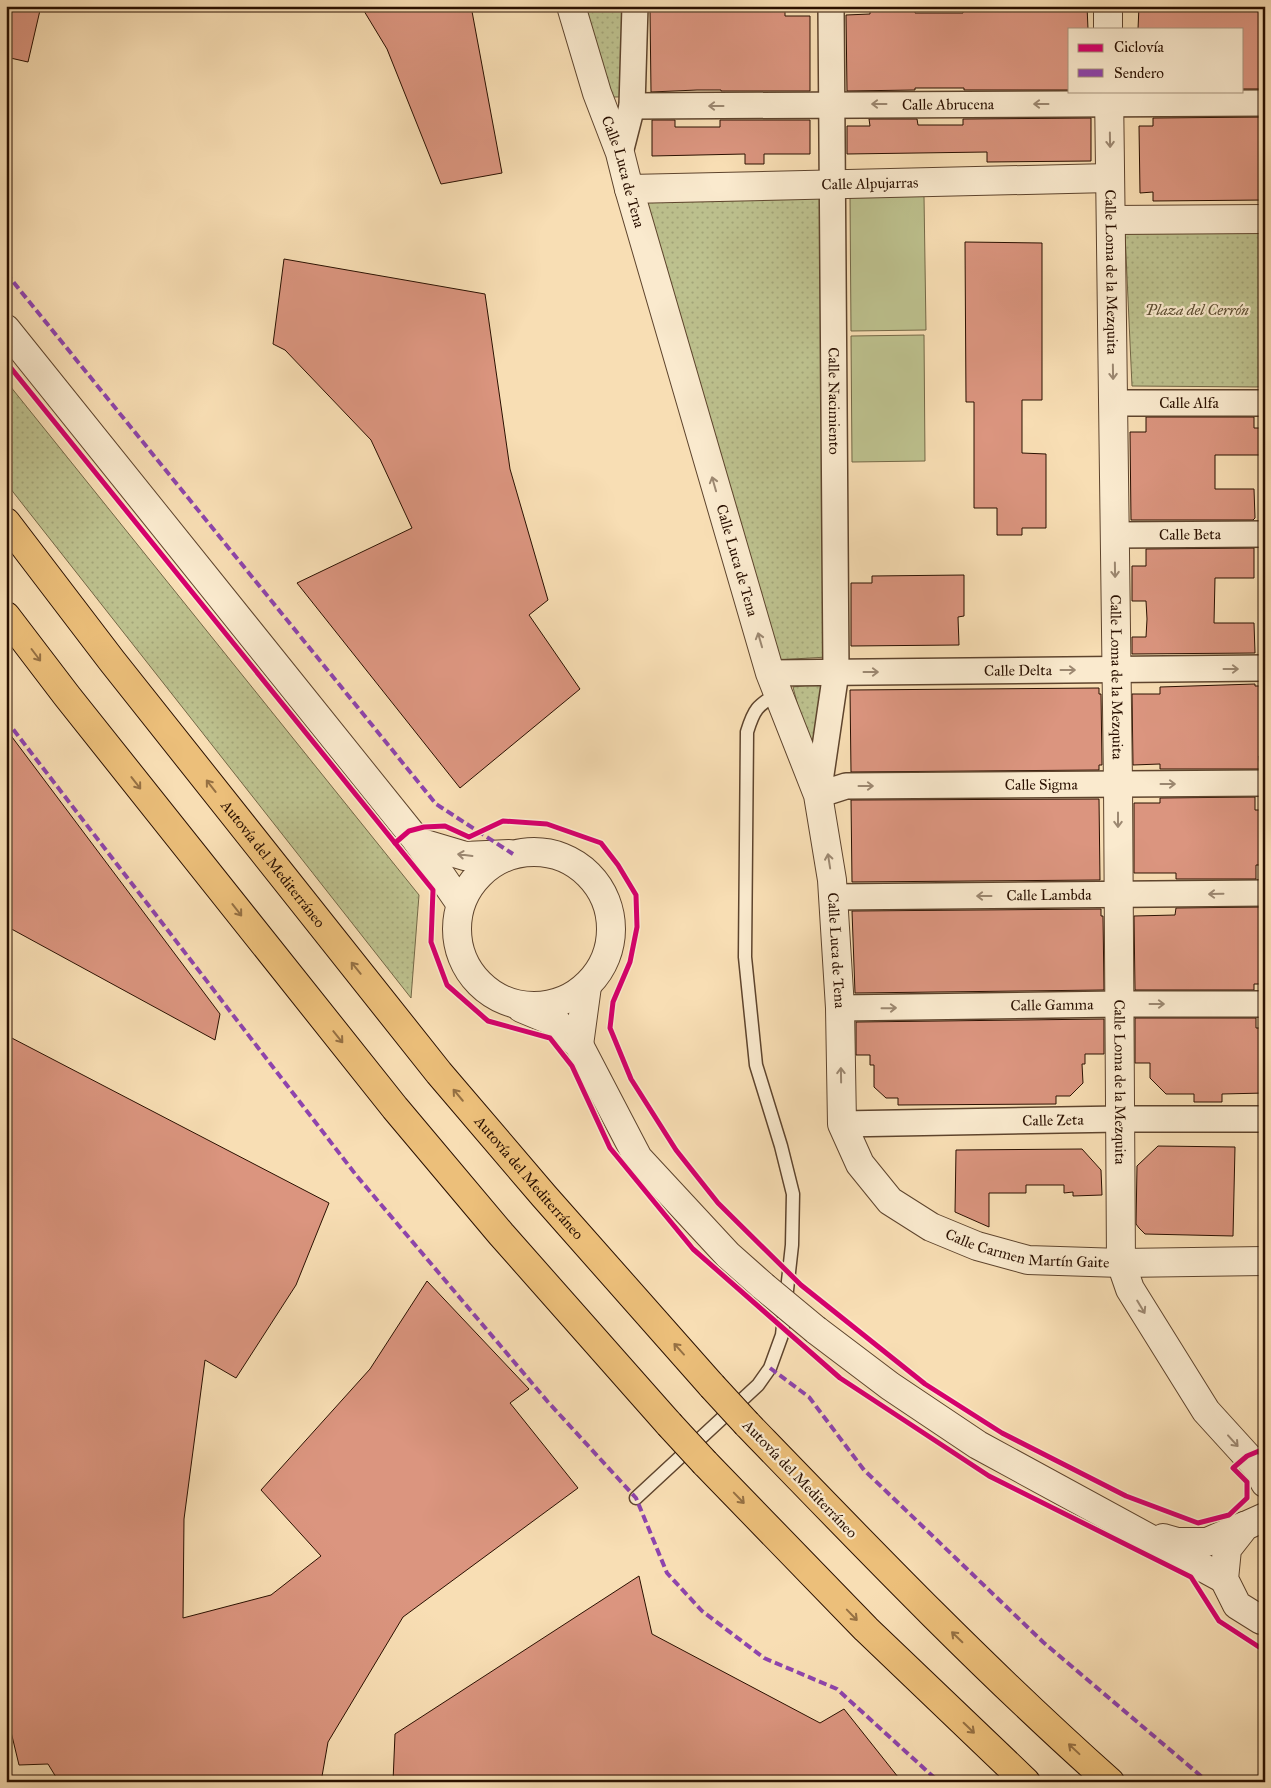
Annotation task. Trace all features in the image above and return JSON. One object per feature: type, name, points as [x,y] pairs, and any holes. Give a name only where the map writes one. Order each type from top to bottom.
[{"type":"highway","name":"Autovía del Mediterráneo","points":[[6,522],[112,661],[439,1072],[544,1196],[747,1424],[907,1589],[1110,1782]]},
{"type":"highway","points":[[6,616],[79,711],[395,1108],[501,1234],[669,1424],[706,1463],[866,1629],[1026,1782]]},
{"type":"street","name":"Calle Luca de Tena","points":[[571,6],[597,93],[620,152],[629,189],[774,683],[818,795],[832,880],[840,1008],[842,1124]]},
{"type":"street","points":[[620,152],[632,106],[635,6]]},
{"type":"street","name":"Calle Nacimiento","points":[[818,795],[836,672],[831,6]]},
{"type":"street","points":[[1108,6],[1108,28]]},
{"type":"street","name":"Calle Abrucena","points":[[632,106],[831,105],[1109,98],[1265,103]]},
{"type":"street","name":"Calle Loma de la Mezquita","points":[[1109,98],[1117,670],[1121,1264],[1130,1289],[1206,1411],[1256,1466],[1265,1483]]},
{"type":"street","name":"Calle Alpujarras","points":[[629,189],[1110,178]]},
{"type":"street","points":[[1111,220],[1265,219]]},
{"type":"street","points":[[6,329],[418,842],[460,903]]},
{"type":"street","name":"Calle Alfa","points":[[1114,403],[1265,403]]},
{"type":"street","name":"Calle Beta","points":[[1115,535],[1265,534]]},
{"type":"street","name":"Calle Delta","points":[[774,683],[836,672],[1265,668]]},
{"type":"street","name":"Calle Sigma","points":[[818,795],[846,786],[1265,783]]},
{"type":"street","points":[[418,842],[464,856],[539,851],[564,857],[586,871],[602,891],[610,916],[611,941],[603,966],[587,986],[569,998],[548,1005],[527,1006],[506,1001]]},
{"type":"street","points":[[513,854],[490,864],[472,881],[460,903],[456,926],[459,950],[468,971],[485,989],[506,1001],[557,1023],[579,1045],[638,1158],[728,1255],[816,1330],[890,1386],[978,1445],[1224,1579]]},
{"type":"street","name":"Calle Lambda","points":[[833,897],[1265,893]]},
{"type":"street","points":[[579,1045],[587,986]]},
{"type":"street","name":"Calle Gamma","points":[[840,1008],[1265,1004]]},
{"type":"street","name":"Calle Zeta","points":[[842,1124],[1120,1119],[1265,1119]]},
{"type":"street","name":"Calle Carmen Martín Gaite","points":[[842,1124],[860,1164],[890,1201],[931,1227],[977,1246],[1028,1260],[1121,1264],[1265,1261]]},
{"type":"street","points":[[1138,1531],[1177,1542],[1207,1542],[1255,1521]]},
{"type":"street","points":[[1255,1521],[1227,1549],[1224,1579],[1237,1604],[1261,1620],[1265,1620]]},
{"type":"lane","points":[[636,1498],[758,1385],[770,1368],[782,1335],[792,1244],[793,1194],[781,1146],[756,1065],[745,957],[747,732],[752,714],[761,704],[774,683]]},
{"type":"green space","points":[[585,6],[626,6],[625,97],[612,97]]},
{"type":"green space","points":[[825,189],[827,657],[776,660],[642,196]]},
{"type":"green space","points":[[924,196],[926,330],[851,331],[850,197]]},
{"type":"green space","name":"Plaza del Cerrón","points":[[1125,233],[1265,233],[1265,387],[1132,386]]},
{"type":"green space","points":[[924,335],[925,461],[852,462],[851,336]]},
{"type":"green space","points":[[6,381],[419,895],[411,998],[6,483]]},
{"type":"green space","points":[[826,683],[814,768],[793,687]]},
{"type":"building","points":[[6,6],[41,6],[28,62],[6,57]]},
{"type":"building","points":[[361,6],[471,6],[502,173],[441,184],[387,49]]},
{"type":"building","points":[[1087,6],[1088,28],[1068,28],[1068,90],[915,88],[915,90],[847,91],[846,15],[870,14],[870,9],[915,8],[915,13],[963,13],[963,8]]},
{"type":"building","points":[[1139,6],[1265,6],[1265,89],[1244,89],[1244,28],[1138,28]]},
{"type":"building","points":[[785,10],[785,16],[810,16],[810,91],[697,90],[651,92],[650,11]]},
{"type":"building","points":[[1265,117],[1265,200],[1153,201],[1153,192],[1140,193],[1139,126],[1153,126],[1153,118]]},
{"type":"building","points":[[1091,118],[1091,161],[987,162],[987,152],[847,154],[847,126],[870,126],[869,119],[917,119],[918,125],[963,125],[963,119]]},
{"type":"building","points":[[652,120],[675,120],[675,127],[720,127],[720,120],[810,120],[810,154],[764,154],[764,164],[745,164],[745,154],[652,156]]},
{"type":"building","points":[[965,242],[1042,243],[1042,400],[1022,400],[1022,453],[1046,454],[1046,528],[1022,528],[1022,535],[997,535],[997,508],[974,508],[974,402],[966,402]]},
{"type":"building","points":[[284,259],[485,294],[510,469],[548,600],[529,615],[580,689],[460,788],[297,583],[412,528],[371,440],[285,350],[273,344]]},
{"type":"building","points":[[1146,417],[1254,417],[1254,428],[1265,428],[1265,455],[1215,455],[1215,489],[1254,489],[1255,518],[1253,520],[1131,520],[1130,432],[1146,432]]},
{"type":"building","points":[[1254,548],[1254,578],[1215,578],[1214,623],[1254,623],[1255,653],[1132,654],[1132,637],[1146,637],[1147,619],[1146,601],[1132,601],[1132,566],[1146,566],[1146,549]]},
{"type":"building","points":[[964,575],[964,616],[958,617],[959,645],[851,646],[851,583],[872,583],[872,576]]},
{"type":"building","points":[[1255,684],[1255,686],[1265,686],[1265,755],[1259,756],[1260,769],[1160,769],[1160,764],[1133,765],[1132,694],[1160,694],[1160,687]]},
{"type":"building","points":[[1099,688],[1099,694],[1101,694],[1102,765],[1099,765],[1099,770],[851,772],[850,690]]},
{"type":"building","points":[[6,729],[220,1014],[215,1040],[6,926]]},
{"type":"building","points":[[1255,797],[1255,810],[1265,810],[1265,865],[1256,865],[1256,879],[1176,879],[1176,873],[1134,873],[1134,803],[1160,803],[1160,798]]},
{"type":"building","points":[[1099,799],[1100,880],[852,882],[851,800]]},
{"type":"building","points":[[1260,907],[1260,922],[1265,922],[1265,981],[1260,981],[1260,984],[1254,984],[1254,990],[1135,990],[1134,916],[1175,915],[1176,908]]},
{"type":"building","points":[[1101,909],[1101,916],[1103,916],[1104,990],[855,993],[852,911]]},
{"type":"building","points":[[1135,1018],[1256,1018],[1256,1028],[1265,1028],[1265,1093],[1222,1094],[1222,1102],[1194,1102],[1194,1094],[1166,1094],[1150,1078],[1150,1063],[1135,1063]]},
{"type":"building","points":[[1104,1019],[1104,1054],[1085,1054],[1085,1064],[1082,1064],[1083,1083],[1070,1096],[1056,1096],[1056,1104],[898,1105],[898,1098],[886,1098],[874,1087],[874,1065],[870,1065],[870,1055],[856,1055],[856,1022]]},
{"type":"building","points":[[6,1035],[329,1203],[296,1285],[236,1378],[205,1360],[184,1519],[183,1618],[271,1595],[321,1556],[261,1490],[370,1369],[427,1281],[529,1389],[510,1403],[578,1488],[403,1617],[328,1742],[321,1782],[59,1782],[48,1764],[19,1765],[6,1711]]},
{"type":"building","points":[[1158,1146],[1235,1147],[1233,1236],[1145,1234],[1139,1228],[1136,1224],[1137,1166]]},
{"type":"building","points":[[1082,1149],[1101,1170],[1102,1195],[1073,1196],[1073,1192],[1064,1193],[1064,1185],[1026,1185],[1026,1193],[989,1193],[989,1227],[955,1212],[956,1150]]},
{"type":"building","points":[[639,1576],[652,1634],[820,1723],[844,1709],[902,1782],[393,1782],[395,1734]]},
{"type":"marked path","points":[[6,273],[436,804],[513,854]]},
{"type":"marked path","points":[[6,720],[356,1175],[548,1402],[636,1498],[667,1573],[702,1611],[764,1658],[837,1689],[939,1782]]},
{"type":"marked path","points":[[770,1368],[809,1397],[864,1470],[1043,1642],[1208,1782]]},
{"type":"cycle path","points":[[6,362],[433,890],[431,942],[447,985],[488,1021],[550,1038],[572,1066],[610,1148],[693,1249],[840,1378],[989,1476],[1191,1577],[1219,1621],[1259,1647],[1265,1646]]},
{"type":"cycle path","points":[[395,843],[409,831],[424,827],[445,826],[469,837],[503,821],[547,824],[601,843],[618,865],[636,895],[637,927],[630,962],[613,1002],[610,1028],[631,1079],[676,1150],[718,1203],[801,1285],[925,1384],[1002,1433],[1126,1496],[1198,1523],[1229,1515],[1247,1498],[1247,1482],[1233,1468],[1247,1456],[1259,1451],[1265,1459]]}]
